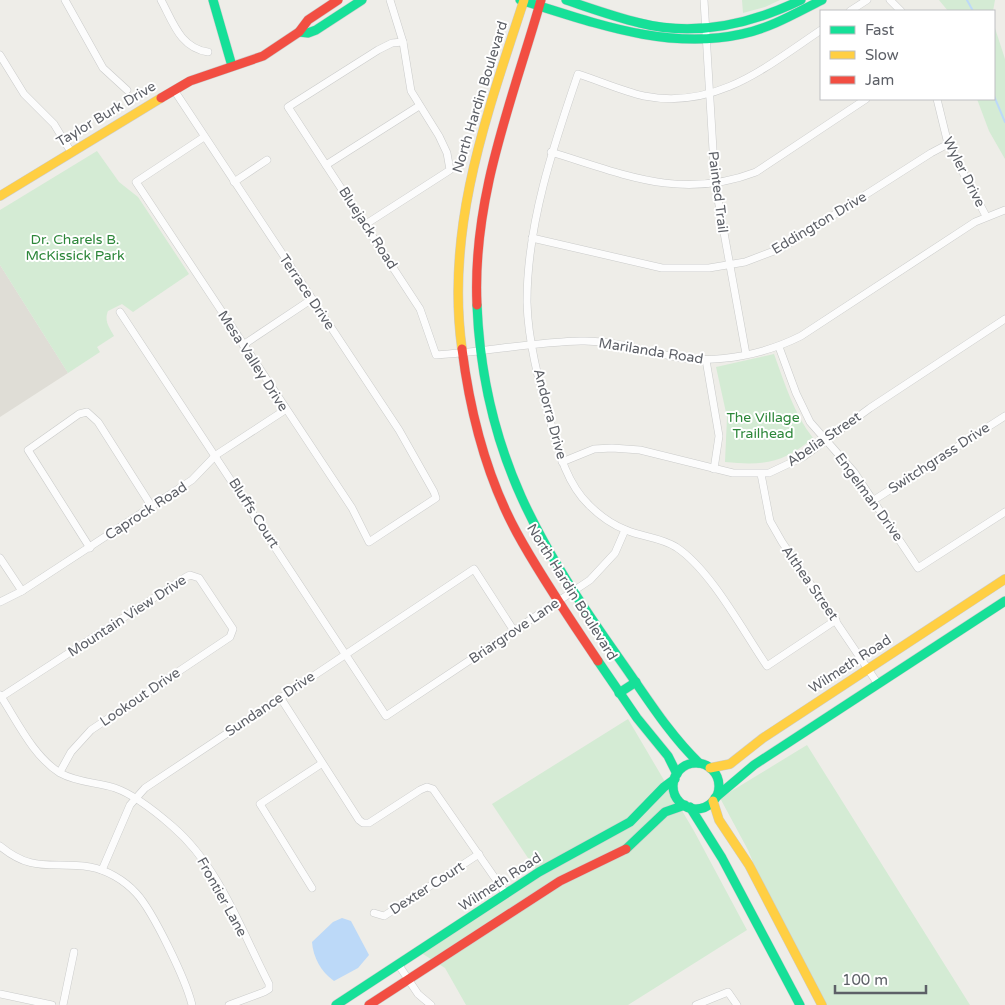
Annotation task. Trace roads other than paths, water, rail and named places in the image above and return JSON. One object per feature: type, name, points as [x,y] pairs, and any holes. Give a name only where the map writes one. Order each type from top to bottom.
[{"type":"main road","points":[[214,0],[226,38],[232,66]]},
{"type":"main road","points":[[299,32],[308,20],[338,0]]},
{"type":"main road","points":[[299,32],[308,33],[316,30],[362,0]]},
{"type":"main road","points":[[522,0],[541,3],[648,37],[705,40],[737,36],[765,28],[791,18],[822,0]]},
{"type":"main road","name":"North Hardin Boulevard","points":[[522,0],[477,149],[461,230],[458,276],[462,353],[474,421],[493,480],[520,540],[558,601],[642,726],[670,755],[676,776]]},
{"type":"main road","points":[[566,0],[642,24],[677,29],[705,28],[758,18],[801,0]]},
{"type":"main road","name":"North Hardin Boulevard","points":[[541,3],[495,153],[484,197],[476,276],[479,352],[491,415],[509,471],[539,536],[574,591],[678,742],[699,763]]},
{"type":"main road","name":"Taylor Burk Drive","points":[[0,196],[190,81],[263,56],[299,32]]},
{"type":"main road","name":"Wilmeth Road","points":[[710,768],[730,764],[764,738],[1005,579]]},
{"type":"main road","points":[[369,1005],[560,881],[630,847],[665,812],[688,806],[703,807],[754,765],[1005,600]]},
{"type":"main road","points":[[619,693],[636,682]]},
{"type":"main road","points":[[800,1005],[702,824],[676,794],[676,776],[686,766],[699,763],[710,768],[719,781],[714,799],[719,820],[749,864],[822,1005]]},
{"type":"main road","name":"Wilmeth Road","points":[[336,1005],[558,861],[630,822],[676,776]]},
{"type":"street","points":[[65,0],[103,68],[127,90]]},
{"type":"street","points":[[161,0],[185,42],[193,48],[208,52]]},
{"type":"street","points":[[366,224],[450,170],[447,153],[439,136],[429,117],[419,106],[411,91],[407,76],[403,42],[390,0]]},
{"type":"street","name":"Painted Trail","points":[[704,0],[708,94],[715,183],[728,265],[746,354]]},
{"type":"street","points":[[852,10],[867,0]]},
{"type":"street","points":[[890,0],[900,10]]},
{"type":"street","points":[[708,94],[741,82],[820,31]]},
{"type":"street","name":"Bluejack Road","points":[[403,42],[392,43],[378,50],[288,107],[420,309],[436,354]]},
{"type":"street","points":[[0,55],[24,94],[54,124],[71,152]]},
{"type":"street","name":"Andorra Drive","points":[[708,94],[667,99],[643,95],[578,74],[551,152],[532,238],[527,302],[539,383],[562,462],[587,504],[604,518],[625,530],[664,541],[693,561],[707,578],[767,666],[836,620]]},
{"type":"street","name":"Terrace Drive","points":[[174,90],[399,430],[436,498],[370,542]]},
{"type":"street","points":[[551,152],[653,183],[687,186],[715,183],[738,179],[756,172],[864,100]]},
{"type":"street","name":"Wyler Drive","points":[[937,100],[948,144],[986,216]]},
{"type":"street","points":[[326,165],[419,106]]},
{"type":"street","name":"Mesa Valley Drive","points":[[204,137],[136,182],[285,410],[352,508],[370,542]]},
{"type":"street","name":"Eddington Drive","points":[[532,238],[662,268],[683,269],[728,265],[762,257],[782,248],[948,144]]},
{"type":"street","points":[[234,182],[267,160]]},
{"type":"street","name":"Marilanda Road","points":[[436,354],[479,352],[582,341],[620,344],[681,358],[706,360],[779,347],[801,336],[986,216],[1005,210]]},
{"type":"street","points":[[243,345],[312,300]]},
{"type":"street","name":"Bluffs Court","points":[[120,312],[216,455],[386,716]]},
{"type":"street","name":"Abelia Street","points":[[562,462],[594,449],[612,448],[640,450],[732,473],[761,474],[789,465],[870,408],[1005,319]]},
{"type":"street","name":"Engelman Drive","points":[[779,347],[796,393],[810,422],[854,472],[918,568],[1005,512]]},
{"type":"street","points":[[706,360],[720,436],[714,469]]},
{"type":"street","name":"Caprock Road","points":[[0,602],[22,591],[152,507],[192,480],[216,455],[285,410]]},
{"type":"street","points":[[90,548],[28,450],[79,414],[84,412],[90,413],[98,422],[152,507]]},
{"type":"street","name":"Switchgrass Drive","points":[[874,500],[1005,416]]},
{"type":"street","name":"Althea Street","points":[[761,474],[770,521],[782,542],[878,684]]},
{"type":"street","name":"Briargrove Lane","points":[[386,716],[574,591],[603,568],[615,553],[625,530]]},
{"type":"street","points":[[0,558],[22,591]]},
{"type":"street","name":"Sundance Drive","points":[[102,870],[134,798],[153,782],[474,569],[514,631]]},
{"type":"street","name":"Mountain View Drive","points":[[1,696],[190,575],[199,578],[233,629],[232,633]]},
{"type":"street","name":"Lookout Drive","points":[[60,772],[72,752],[91,730],[226,640],[232,633]]},
{"type":"street","name":"Frontier Lane","points":[[1,696],[38,752],[60,772],[76,780],[116,789],[134,798],[171,825],[198,852],[213,874],[269,989],[228,1005]]},
{"type":"street","points":[[280,697],[321,764],[363,824],[369,823],[427,787],[433,789],[506,894]]},
{"type":"street","points":[[312,888],[260,804],[321,764]]},
{"type":"street","points":[[0,846],[13,856],[40,866],[81,866],[102,870],[129,887],[142,901],[184,980],[192,1005]]},
{"type":"street","name":"Dexter Court","points":[[374,913],[384,916],[479,854]]},
{"type":"street","points":[[63,1005],[74,952]]},
{"type":"street","points":[[398,964],[418,994],[431,1005]]},
{"type":"street","points":[[696,1005],[728,992],[736,1005]]},
{"type":"street","points":[[0,994],[52,1005]]},
{"type":"water","points":[[342,918],[351,921],[369,955],[358,968],[334,981],[318,964],[312,942],[333,922]]},
{"type":"waterway","points":[[967,0],[972,10]]},
{"type":"waterway","points":[[995,98],[1005,122]]},
{"type":"park label","name":"Dr. Charels B. McKissick Park","points":[[75,248]]},
{"type":"park label","name":"The Village Trailhead","points":[[763,426]]}]
